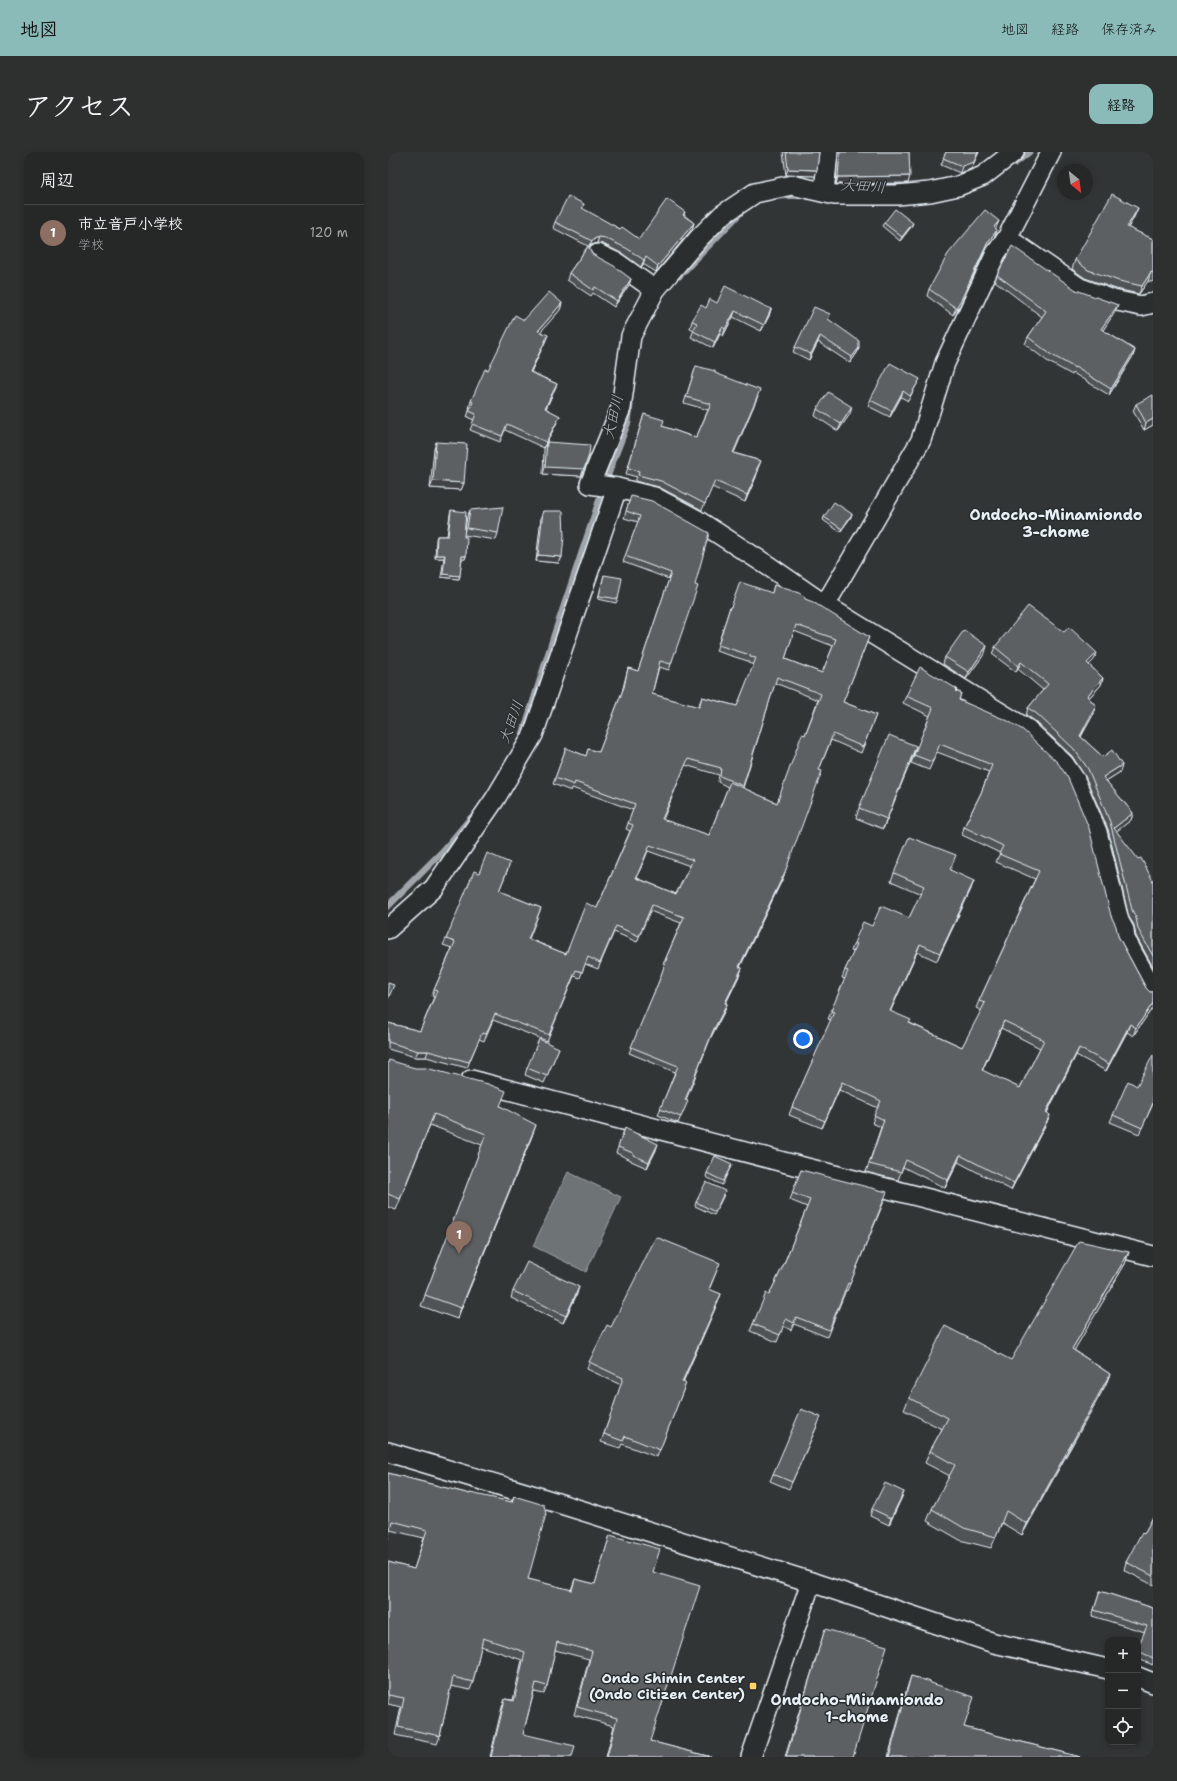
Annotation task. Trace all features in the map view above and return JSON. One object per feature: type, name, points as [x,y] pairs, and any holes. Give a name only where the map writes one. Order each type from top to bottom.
[{"type":"street","points":[[824,192],[828,152]]},
{"type":"street","points":[[1014,152],[983,176],[958,186],[930,192],[898,195],[835,195],[792,185],[755,192],[722,215],[699,238],[655,290],[631,336],[621,408],[590,484],[617,488],[654,497],[697,520],[770,567],[824,605],[871,632],[884,642],[1027,729],[1064,764],[1075,780],[1097,832],[1119,921],[1124,930],[1125,939],[1153,990]]},
{"type":"street","points":[[824,605],[921,440],[946,363],[996,254],[1006,238],[1051,152]]},
{"type":"street","points":[[1006,238],[1080,288],[1113,300],[1141,306],[1153,303]]},
{"type":"street","points":[[598,254],[617,263],[655,290]]},
{"type":"street","points":[[388,929],[434,888],[495,799],[533,735],[617,488]]},
{"type":"street","points":[[454,1076],[787,1163],[1153,1256]]},
{"type":"street","points":[[388,1452],[811,1582],[994,1643],[1105,1668]]},
{"type":"street","points":[[751,1757],[811,1582]]},
{"type":"street","points":[[1141,1678],[1153,1683]]},
{"type":"shaded area","points":[[568,1172],[621,1197],[586,1272],[533,1246]]},
{"type":"building","points":[[786,152],[819,152],[817,170],[788,169]]},
{"type":"building","points":[[840,152],[909,152],[910,176],[838,177]]},
{"type":"building","points":[[946,152],[978,152],[974,162],[962,166],[943,158]]},
{"type":"building","points":[[1112,194],[1138,208],[1127,227],[1153,239],[1153,273],[1151,272],[1142,286],[1119,281],[1088,270],[1075,260]]},
{"type":"building","points":[[568,196],[584,204],[582,208],[620,229],[622,227],[639,239],[667,199],[685,212],[683,215],[694,223],[658,266],[646,257],[644,260],[626,248],[605,238],[599,237],[594,239],[589,248],[592,254],[614,266],[631,279],[617,301],[595,287],[593,290],[569,273],[592,241],[555,222]]},
{"type":"building","points":[[895,209],[913,223],[902,237],[884,223]]},
{"type":"building","points":[[985,210],[999,221],[994,227],[997,230],[988,242],[956,308],[929,289],[948,254]]},
{"type":"building","points":[[1012,246],[1076,290],[1118,305],[1101,329],[1135,350],[1111,389],[1050,354],[1028,337],[1046,311],[997,275]]},
{"type":"building","points":[[725,286],[771,309],[764,325],[735,311],[725,329],[722,327],[715,342],[693,331],[697,323],[692,321],[701,305],[706,308],[710,299],[717,303]]},
{"type":"building","points":[[549,292],[562,303],[538,331],[548,335],[530,372],[557,384],[545,408],[560,416],[546,442],[507,424],[502,436],[472,424],[476,414],[469,411],[473,402],[471,401],[485,369],[488,370],[515,315],[524,320]]},
{"type":"building","points":[[814,307],[830,314],[828,319],[859,341],[859,348],[852,357],[820,336],[811,354],[795,347]]},
{"type":"building","points":[[890,363],[920,379],[910,396],[903,391],[892,411],[870,400]]},
{"type":"building","points":[[696,366],[715,371],[715,373],[760,390],[733,453],[761,461],[747,495],[715,481],[705,504],[661,481],[638,475],[639,471],[628,468],[644,414],[664,420],[662,426],[696,438],[711,404],[686,397]]},
{"type":"building","points":[[828,392],[852,407],[841,424],[817,409]]},
{"type":"building","points":[[1153,395],[1153,419],[1146,423],[1136,404]]},
{"type":"building","points":[[436,442],[467,444],[464,483],[433,481]]},
{"type":"building","points":[[547,442],[590,445],[589,455],[584,469],[545,467]]},
{"type":"building","points":[[631,496],[652,501],[709,533],[695,585],[698,586],[671,664],[660,661],[652,694],[699,707],[702,697],[737,706],[756,658],[718,645],[740,582],[772,593],[774,585],[799,593],[805,597],[805,599],[813,602],[869,637],[843,702],[876,715],[863,747],[833,734],[819,770],[822,771],[785,872],[739,967],[742,968],[725,1003],[727,1004],[713,1031],[685,1100],[688,1101],[681,1117],[660,1109],[678,1066],[631,1047],[684,917],[652,905],[639,936],[616,926],[600,963],[588,957],[582,972],[576,970],[549,1035],[495,1014],[486,1034],[482,1033],[469,1062],[428,1051],[418,1051],[388,1042],[388,1023],[420,1031],[437,991],[434,990],[455,942],[446,939],[474,871],[479,873],[487,853],[510,863],[499,891],[541,908],[528,939],[566,954],[586,903],[597,908],[633,825],[628,823],[635,804],[575,782],[574,785],[555,778],[566,748],[586,756],[588,749],[599,752],[624,687],[628,668],[638,671],[671,573],[625,556],[640,516],[626,511]],"holes":[[[796,625],[836,639],[822,673],[785,659]],[[777,677],[821,694],[805,735],[802,734],[777,803],[730,782],[709,835],[662,819],[688,759],[721,768],[720,776],[743,786]],[[650,845],[693,860],[676,894],[636,878]]]},
{"type":"building","points":[[834,502],[852,514],[842,529],[824,517]]},
{"type":"building","points":[[503,507],[498,533],[467,528],[470,510]]},
{"type":"building","points":[[451,510],[466,512],[464,537],[467,537],[466,556],[462,556],[460,576],[443,574],[445,555],[436,555],[437,536],[448,536]]},
{"type":"building","points":[[543,511],[563,511],[564,536],[562,557],[538,555]]},
{"type":"building","points":[[604,575],[622,578],[618,599],[599,596]]},
{"type":"building","points":[[1028,606],[1064,632],[1069,627],[1097,653],[1087,663],[1103,678],[1087,696],[1096,706],[1080,736],[1103,757],[1112,750],[1122,765],[1103,777],[1133,813],[1114,828],[1138,859],[1141,858],[1153,881],[1153,956],[1138,929],[1110,822],[1088,769],[1074,749],[1037,714],[1028,708],[1048,684],[1021,662],[1018,666],[995,647]]},
{"type":"building","points":[[964,630],[987,646],[969,672],[945,657]]},
{"type":"building","points":[[920,667],[957,689],[955,691],[961,693],[959,700],[1008,721],[1023,730],[1058,763],[1068,778],[1089,828],[1111,916],[1116,926],[1118,936],[1146,988],[1150,992],[1153,992],[1153,1003],[1136,1028],[1130,1024],[1109,1064],[1079,1048],[1046,1112],[1050,1115],[1014,1183],[960,1155],[948,1180],[906,1160],[901,1172],[869,1164],[884,1120],[874,1115],[881,1101],[842,1082],[825,1121],[792,1107],[834,1012],[831,1011],[848,971],[845,970],[857,944],[854,943],[863,922],[872,926],[881,906],[909,918],[924,886],[894,873],[909,837],[956,855],[950,870],[974,881],[940,953],[920,944],[890,1011],[911,1020],[909,1023],[962,1047],[985,1003],[979,1001],[1039,871],[999,854],[1003,846],[964,827],[981,793],[992,765],[940,744],[932,762],[914,755],[933,708],[906,696]],"holes":[[[1004,1021],[1044,1040],[1020,1088],[982,1070]]]},
{"type":"building","points":[[889,735],[916,746],[887,819],[859,808]]},
{"type":"building","points":[[388,983],[394,985],[388,999]]},
{"type":"building","points":[[539,1039],[559,1048],[547,1076],[527,1068]]},
{"type":"building","points":[[1153,1055],[1153,1103],[1142,1128],[1113,1115],[1128,1081],[1137,1086]]},
{"type":"building","points":[[389,1060],[415,1068],[426,1068],[488,1084],[506,1091],[500,1106],[536,1125],[461,1308],[425,1295],[486,1134],[434,1114],[400,1199],[388,1194]]},
{"type":"building","points":[[625,1128],[658,1144],[649,1162],[618,1147]]},
{"type":"building","points":[[715,1156],[732,1164],[723,1181],[707,1173]]},
{"type":"building","points":[[801,1170],[887,1192],[850,1284],[848,1283],[829,1330],[796,1317],[794,1323],[786,1319],[780,1335],[753,1324],[766,1293],[769,1295],[783,1266],[810,1200],[792,1193]]},
{"type":"building","points":[[706,1182],[725,1191],[715,1212],[696,1202]]},
{"type":"building","points":[[656,1237],[720,1263],[709,1289],[721,1294],[682,1382],[686,1383],[660,1450],[625,1436],[623,1441],[604,1434],[623,1378],[589,1362],[607,1325],[611,1327]]},
{"type":"building","points":[[1079,1241],[1129,1252],[1072,1349],[1110,1374],[1027,1524],[1006,1511],[996,1537],[964,1528],[932,1509],[955,1465],[930,1451],[948,1418],[909,1398],[945,1326],[1011,1360]]},
{"type":"building","points":[[527,1262],[579,1287],[566,1316],[513,1291]]},
{"type":"building","points":[[801,1409],[821,1417],[792,1482],[773,1474]]},
{"type":"building","points":[[388,1473],[470,1494],[512,1502],[514,1496],[544,1505],[546,1514],[528,1579],[572,1590],[575,1579],[595,1584],[610,1535],[660,1549],[653,1572],[700,1586],[650,1741],[711,1757],[607,1757],[617,1718],[577,1707],[592,1651],[557,1642],[547,1686],[536,1683],[523,1734],[575,1746],[572,1757],[491,1757],[505,1699],[514,1701],[525,1652],[483,1638],[473,1682],[453,1677],[440,1736],[398,1727],[404,1698],[388,1695],[388,1562],[414,1569],[427,1530],[392,1521],[388,1539]]},
{"type":"building","points":[[885,1483],[904,1492],[891,1518],[872,1509]]},
{"type":"building","points":[[1153,1517],[1153,1576],[1126,1562],[1142,1532],[1144,1534]]},
{"type":"building","points":[[1100,1591],[1153,1608],[1153,1658],[1141,1652],[1141,1640],[1147,1626],[1094,1610]]},
{"type":"building","points":[[825,1629],[887,1646],[853,1757],[786,1757]]},
{"type":"building","points":[[911,1676],[974,1697],[964,1727],[1080,1757],[889,1757]]},
{"type":"waterway","name":"大田川","points":[[1015,163],[1029,152]]},
{"type":"waterway","name":"大田川","points":[[778,196],[804,195]]},
{"type":"waterway","name":"大田川","points":[[679,276],[740,213]]},
{"type":"waterway","name":"大田川","points":[[521,741],[554,636],[611,466],[628,422],[630,405]]},
{"type":"waterway","name":"大田川","points":[[388,906],[444,850],[471,818]]},
{"type":"place","name":"市立音戸小学校","points":[[459,1254]]},
{"type":"place","name":"Ondo Shimin Center (Ondo Citizen Center)","points":[[753,1686]]},
{"type":"district","name":"Ondocho-Minamiondo 3-chome","points":[[1056,524]]},
{"type":"district","name":"Ondocho-Minamiondo 1-chome","points":[[857,1708]]}]
